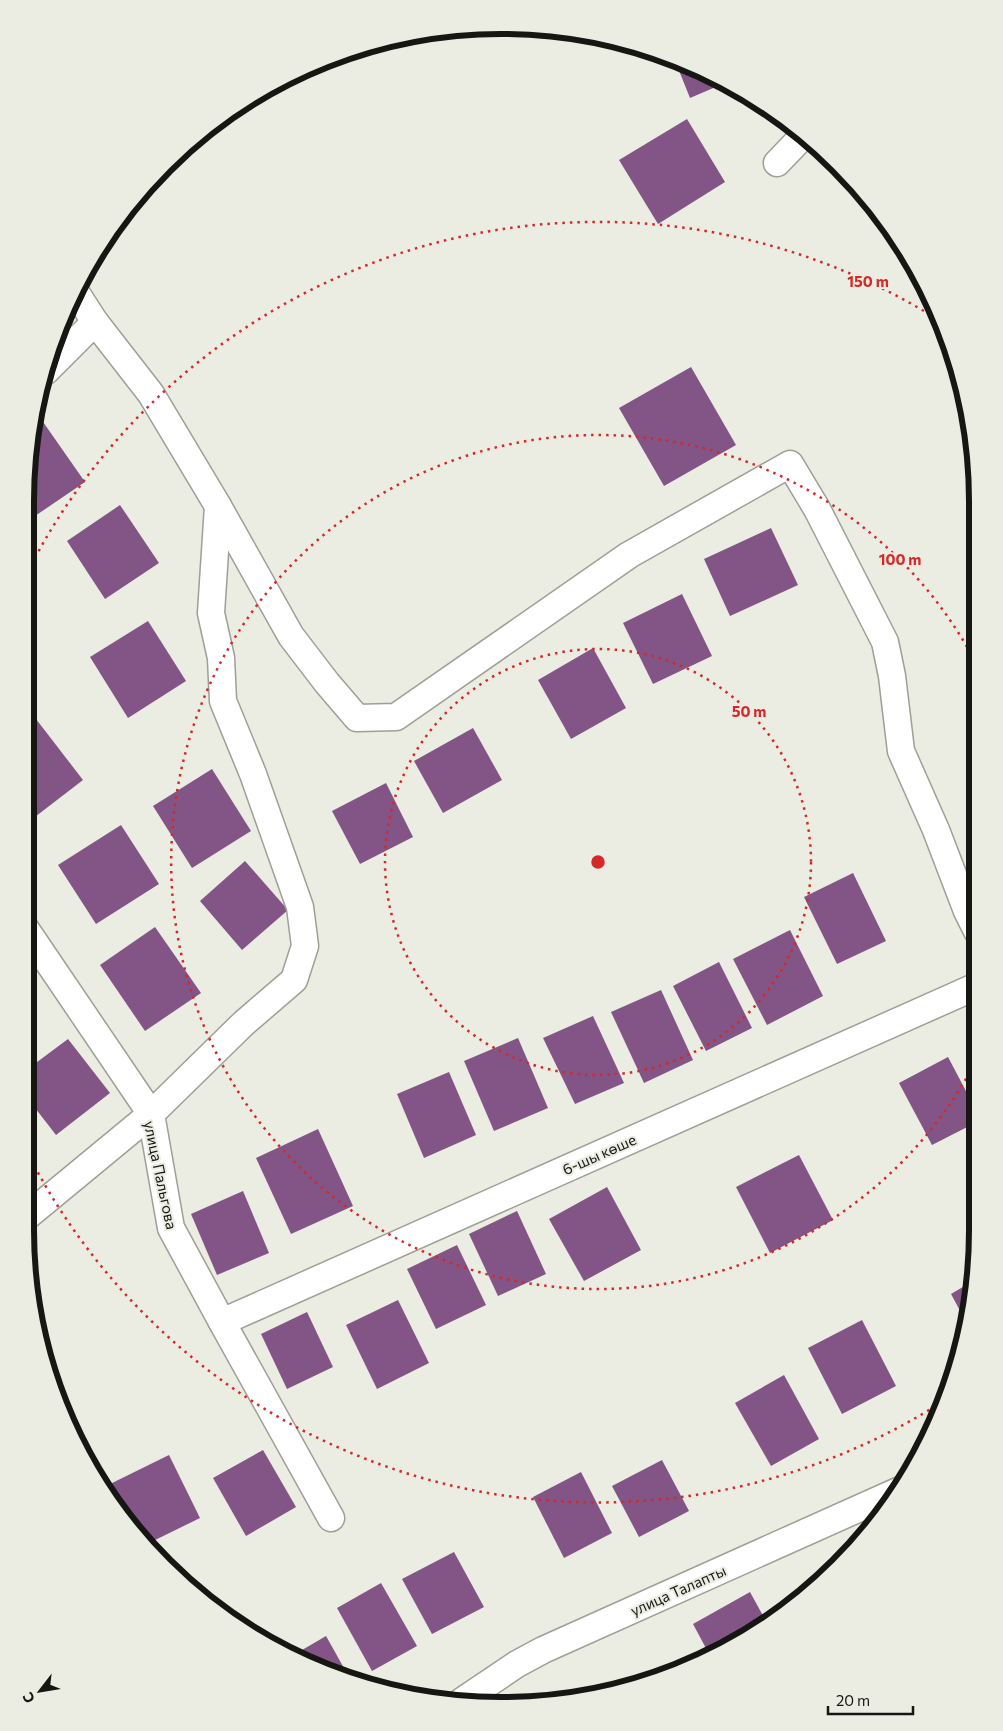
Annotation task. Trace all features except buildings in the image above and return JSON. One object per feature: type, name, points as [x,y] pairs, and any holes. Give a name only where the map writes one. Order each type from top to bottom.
[{"type":"street","points":[[777,164],[799,141]]},
{"type":"street","points":[[80,299],[95,322],[151,394],[218,506],[291,636],[357,718],[396,717],[629,555],[790,464],[817,509],[885,642],[892,676],[901,751],[936,830],[969,915]]},
{"type":"street","points":[[56,360],[95,322]]},
{"type":"street","points":[[34,941],[151,1114],[244,1023],[294,980],[304,946],[300,907],[253,774],[222,701],[221,658],[211,613],[218,506]]},
{"type":"street","name":"6-шы көше","points":[[222,1322],[969,990]]},
{"type":"street","name":"улица Пальгова","points":[[34,1211],[151,1114],[171,1228],[331,1518]]},
{"type":"street","name":"улица Талапты","points":[[470,1696],[517,1664],[543,1650],[885,1497]]}]
